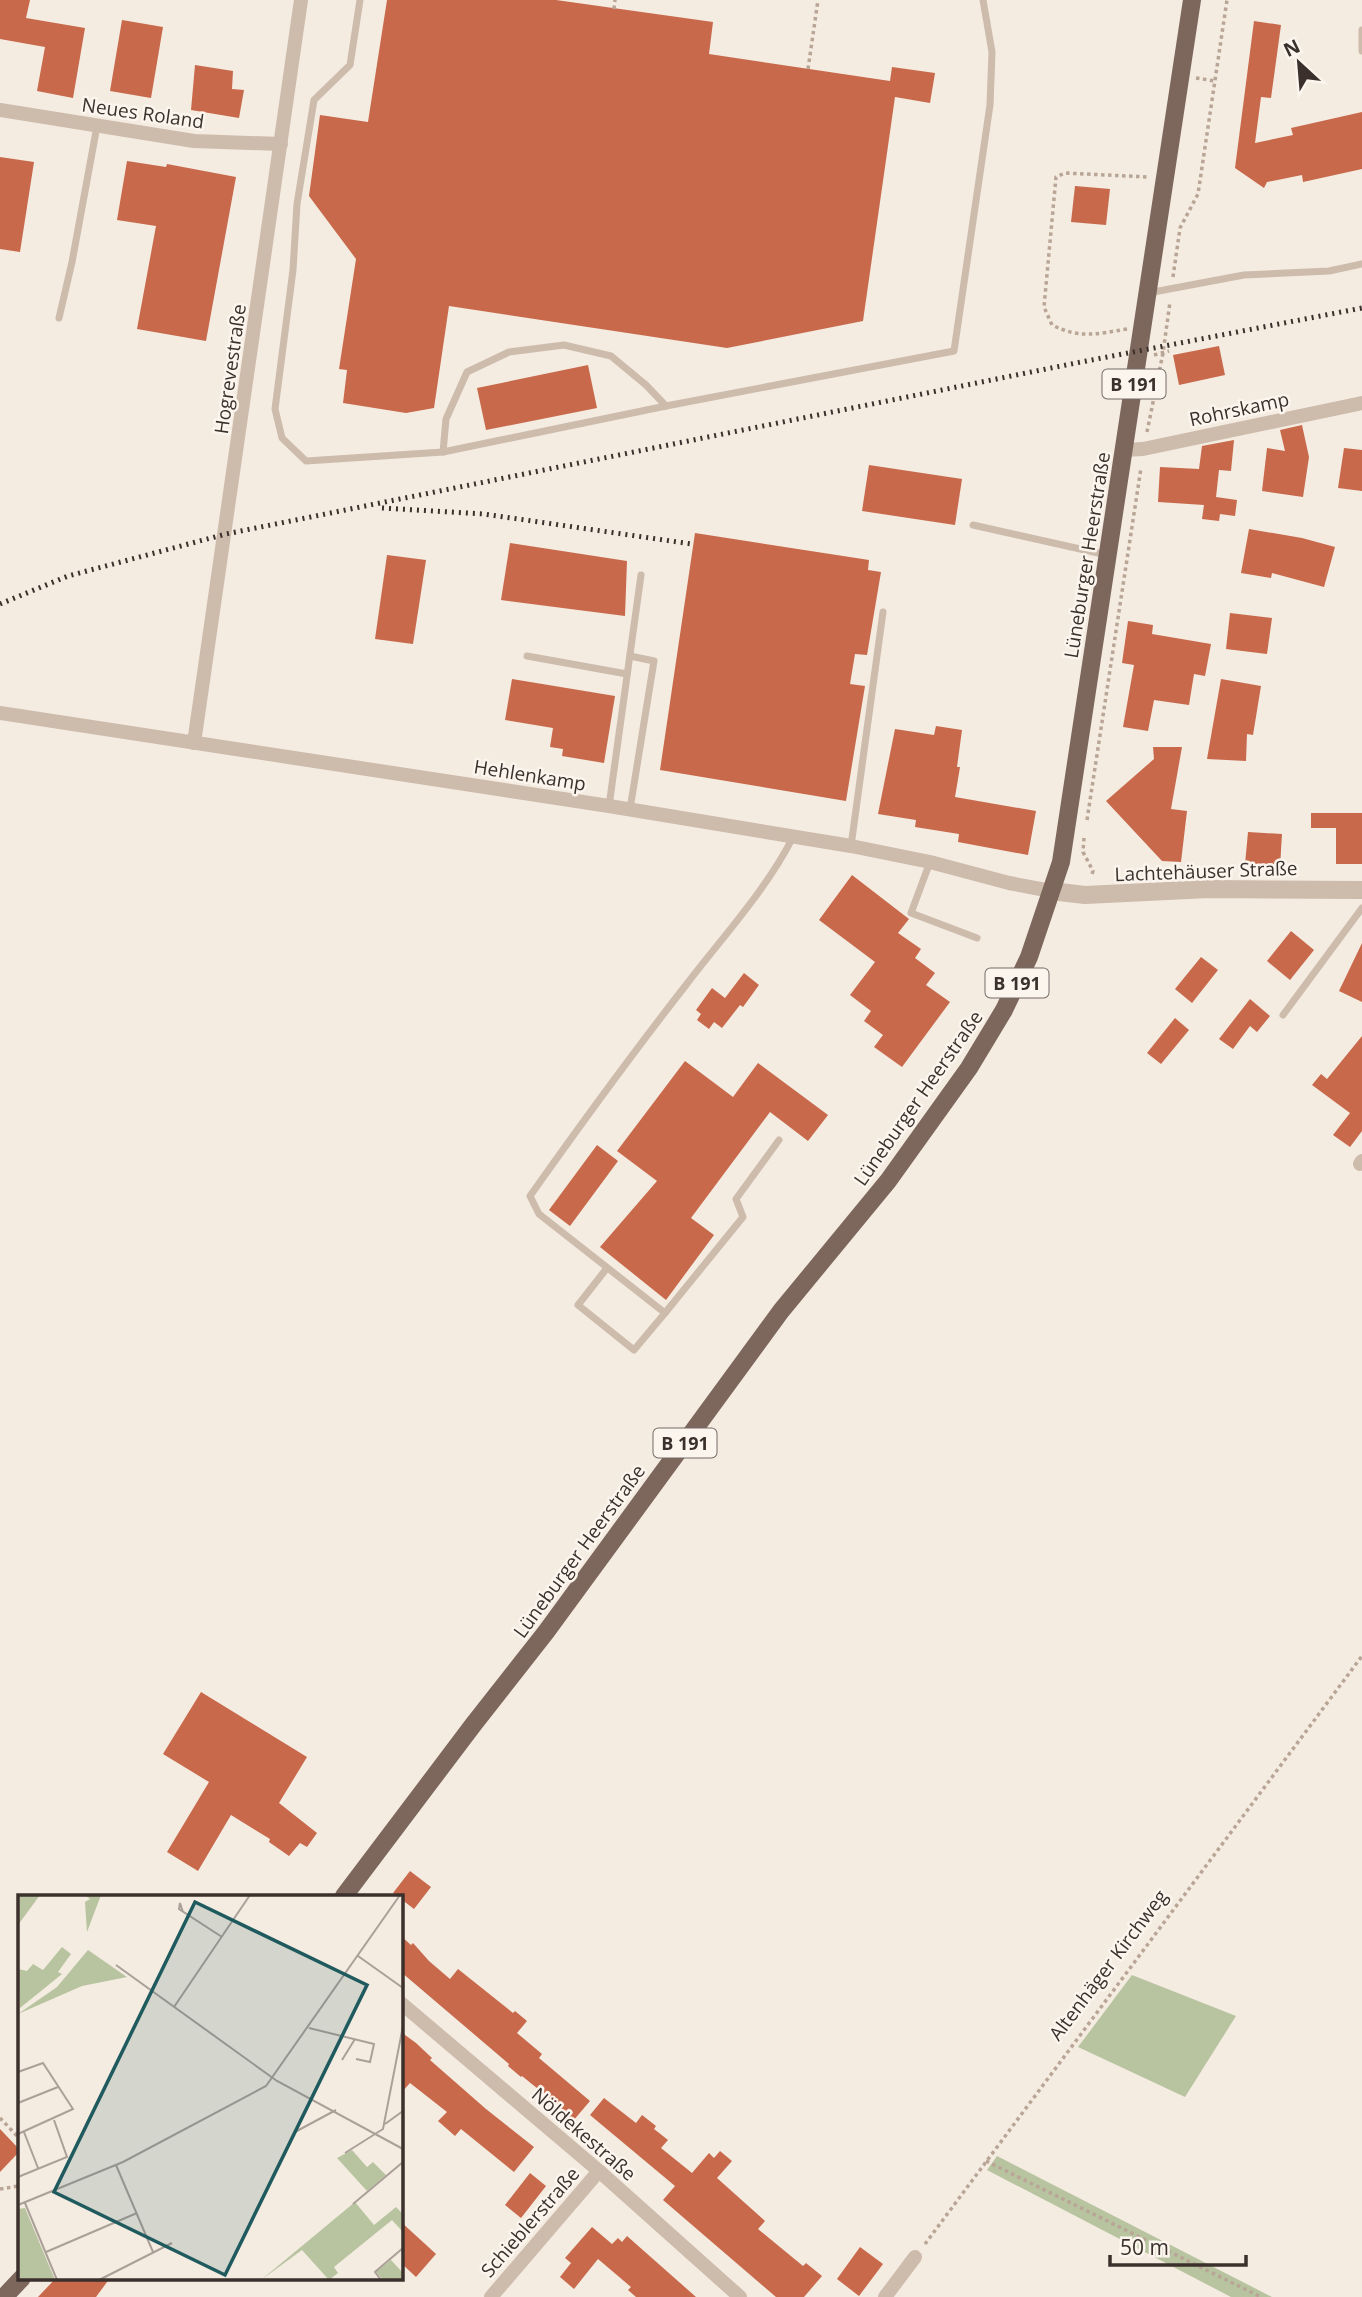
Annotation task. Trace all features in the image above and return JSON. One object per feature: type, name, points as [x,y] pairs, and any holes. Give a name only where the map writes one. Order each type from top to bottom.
[{"type":"main road","name":"Lüneburger Heerstraße","points":[[345,1895],[546,1632],[781,1311],[888,1181],[969,1068],[1004,1010],[1030,957],[1061,862],[1192,0]]},
{"type":"main road","points":[[4,2297],[20,2280]]},
{"type":"street","name":"Hogrevestraße","points":[[194,743],[301,0]]},
{"type":"street","name":"Neues Roland","points":[[0,110],[194,141],[281,144]]},
{"type":"street","name":"Rohrskamp","points":[[1124,450],[1143,449],[1362,403]]},
{"type":"street","name":"Hehlenkamp","points":[[0,713],[629,809],[851,846],[1051,891]]},
{"type":"street","name":"Lachtehäuser Straße","points":[[1051,891],[1102,895],[1209,889],[1362,890]]},
{"type":"street","name":"Nöldekestraße","points":[[402,2004],[598,2171],[740,2297]]},
{"type":"street","name":"Schieblerstraße","points":[[491,2297],[598,2171]]},
{"type":"street","points":[[885,2297],[915,2258]]},
{"type":"lane","points":[[359,0],[350,65],[314,100],[298,204],[293,270],[275,409],[282,438],[306,461],[443,452],[954,351],[990,105],[992,52],[983,0]]},
{"type":"lane","points":[[1362,30],[1362,51]]},
{"type":"lane","points":[[59,318],[97,126]]},
{"type":"lane","points":[[1148,293],[1244,275],[1329,271],[1362,264]]},
{"type":"lane","points":[[443,452],[446,419],[467,372],[509,352],[564,345],[611,356],[666,406]]},
{"type":"lane","points":[[973,525],[1107,556]]},
{"type":"lane","points":[[609,806],[641,575]]},
{"type":"lane","points":[[851,846],[883,612]]},
{"type":"lane","points":[[527,656],[627,674]]},
{"type":"lane","points":[[629,809],[654,661],[630,656]]},
{"type":"lane","points":[[665,1313],[539,1214],[530,1196],[604,1091],[740,915],[780,860],[793,837]]},
{"type":"lane","points":[[930,862],[911,913],[977,938]]},
{"type":"lane","points":[[1283,1015],[1362,908]]},
{"type":"lane","points":[[607,1268],[578,1305],[634,1350],[743,1217],[736,1199],[779,1140]]},
{"type":"path","points":[[614,9],[615,0]]},
{"type":"path","points":[[808,69],[818,0]]},
{"type":"path","points":[[1143,327],[1089,335],[1069,333],[1052,325],[1044,307],[1056,177],[1065,173],[1165,180]]},
{"type":"path","name":"Altenhäger Kirchweg","points":[[915,2258],[1362,1656]]},
{"type":"path","points":[[0,2118],[18,2136]]},
{"type":"path","points":[[986,2161],[1261,2297]]},
{"type":"path","points":[[0,2189],[18,2186]]},
{"type":"green space","points":[[1132,1975],[1236,2016],[1185,2097],[1078,2047]]},
{"type":"green space","points":[[997,2156],[1272,2297],[1231,2297],[987,2170]]},
{"type":"building","points":[[0,0],[30,0],[26,18],[85,28],[73,98],[37,91],[45,47],[0,39]]},
{"type":"building","points":[[387,0],[556,0],[713,22],[709,54],[890,81],[892,67],[935,73],[930,103],[895,97],[863,321],[727,348],[449,306],[434,408],[406,413],[343,403],[347,370],[339,369],[356,259],[309,196],[320,115],[368,122]]},
{"type":"building","points":[[122,20],[163,27],[151,98],[110,91]]},
{"type":"building","points":[[1254,21],[1281,25],[1271,98],[1261,97],[1255,143],[1293,135],[1291,128],[1362,112],[1362,169],[1303,182],[1302,175],[1267,182],[1264,188],[1235,168]]},
{"type":"building","points":[[195,65],[233,71],[232,89],[244,90],[239,118],[191,110]]},
{"type":"building","points":[[0,157],[34,162],[20,252],[0,249]]},
{"type":"building","points":[[127,161],[166,167],[167,164],[236,177],[206,341],[137,329],[156,226],[117,220]]},
{"type":"building","points":[[1075,186],[1110,189],[1106,225],[1071,222]]},
{"type":"building","points":[[1219,346],[1225,375],[1179,385],[1173,355]]},
{"type":"building","points":[[588,365],[597,408],[486,430],[477,388]]},
{"type":"building","points":[[1302,425],[1309,457],[1303,497],[1262,491],[1267,448],[1285,451],[1280,430]]},
{"type":"building","points":[[1234,440],[1231,471],[1219,470],[1216,497],[1237,500],[1235,516],[1220,514],[1219,521],[1202,519],[1204,505],[1158,502],[1160,467],[1199,469],[1202,446]]},
{"type":"building","points":[[1344,448],[1362,450],[1362,491],[1338,488]]},
{"type":"building","points":[[869,465],[962,479],[955,525],[862,511]]},
{"type":"building","points":[[1249,529],[1335,547],[1324,587],[1272,573],[1271,578],[1241,573]]},
{"type":"building","points":[[695,533],[869,560],[868,570],[881,572],[867,655],[855,654],[850,684],[865,686],[846,801],[660,770]]},
{"type":"building","points":[[510,543],[627,561],[625,616],[501,600]]},
{"type":"building","points":[[387,555],[426,560],[413,644],[375,639]]},
{"type":"building","points":[[1230,613],[1272,618],[1267,654],[1226,649]]},
{"type":"building","points":[[1128,621],[1153,625],[1152,634],[1211,644],[1205,676],[1194,674],[1189,705],[1154,700],[1148,731],[1123,727],[1134,665],[1122,663]]},
{"type":"building","points":[[512,679],[615,696],[604,763],[562,756],[563,749],[550,747],[553,728],[505,720]]},
{"type":"building","points":[[1221,679],[1261,686],[1253,735],[1247,734],[1246,761],[1207,759]]},
{"type":"building","points":[[936,726],[962,730],[955,797],[1036,811],[1028,855],[958,842],[959,834],[915,827],[916,820],[878,814],[895,729],[934,735]]},
{"type":"building","points":[[1153,747],[1182,747],[1171,809],[1187,811],[1181,862],[1162,861],[1106,801],[1154,759]]},
{"type":"building","points":[[1311,813],[1362,813],[1362,864],[1336,864],[1336,828],[1311,828]]},
{"type":"building","points":[[1248,832],[1282,834],[1280,867],[1245,864]]},
{"type":"building","points":[[852,875],[909,919],[898,933],[921,949],[915,958],[935,973],[926,985],[950,1002],[902,1067],[874,1047],[883,1035],[864,1021],[871,1011],[850,995],[875,962],[819,920]]},
{"type":"building","points":[[1291,931],[1314,950],[1290,980],[1267,961]]},
{"type":"building","points":[[1362,943],[1362,1002],[1339,991]]},
{"type":"building","points":[[1201,957],[1218,970],[1192,1003],[1175,989]]},
{"type":"building","points":[[744,973],[759,985],[743,1007],[740,1005],[722,1028],[714,1022],[709,1029],[697,1020],[701,1014],[696,1010],[712,988],[725,998]]},
{"type":"building","points":[[1250,999],[1270,1016],[1257,1032],[1250,1026],[1233,1049],[1219,1039]]},
{"type":"building","points":[[1175,1018],[1189,1030],[1161,1064],[1147,1053]]},
{"type":"building","points":[[1362,1036],[1362,1131],[1350,1147],[1333,1135],[1350,1113],[1312,1085],[1321,1074],[1327,1079]]},
{"type":"building","points":[[685,1061],[733,1097],[758,1063],[828,1115],[808,1141],[770,1112],[691,1218],[714,1235],[666,1300],[600,1247],[657,1181],[617,1151]]},
{"type":"building","points":[[597,1145],[618,1161],[570,1226],[549,1210]]},
{"type":"building","points":[[201,1692],[307,1757],[279,1803],[317,1833],[307,1847],[300,1843],[289,1856],[269,1842],[270,1839],[231,1815],[198,1871],[167,1852],[209,1782],[163,1754]]},
{"type":"building","points":[[410,1871],[431,1887],[414,1909],[402,1900],[402,1895],[393,1893]]},
{"type":"building","points":[[402,1937],[411,1945],[413,1943],[450,1979],[458,1969],[527,2021],[517,2033],[542,2054],[539,2058],[590,2101],[573,2121],[557,2107],[559,2106],[508,2066],[509,2064],[402,1973]]},
{"type":"building","points":[[402,2033],[486,2109],[534,2147],[514,2172],[461,2129],[455,2136],[438,2121],[447,2112],[410,2083],[402,2092]]},
{"type":"building","points":[[604,2098],[636,2123],[642,2115],[656,2126],[654,2129],[668,2140],[661,2148],[692,2173],[709,2153],[714,2158],[720,2151],[732,2161],[717,2178],[765,2221],[758,2229],[803,2266],[806,2263],[822,2276],[804,2297],[776,2297],[663,2200],[675,2186],[590,2115]]},
{"type":"building","points":[[0,2129],[18,2148],[18,2153],[0,2172]]},
{"type":"building","points":[[530,2173],[546,2186],[521,2218],[505,2205]]},
{"type":"building","points":[[402,2223],[436,2254],[416,2277],[402,2264]]},
{"type":"building","points":[[592,2227],[612,2244],[618,2238],[622,2242],[627,2236],[696,2297],[636,2297],[628,2290],[631,2287],[598,2259],[574,2289],[560,2277],[571,2263],[565,2258]]},
{"type":"building","points":[[860,2247],[883,2264],[859,2296],[837,2279]]},
{"type":"building","points":[[54,2280],[109,2280],[96,2297],[38,2297]]},
{"type":"railway","points":[[0,604],[68,576],[226,534],[1362,308]]},
{"type":"railway","points":[[382,508],[484,514],[692,544]]}]
